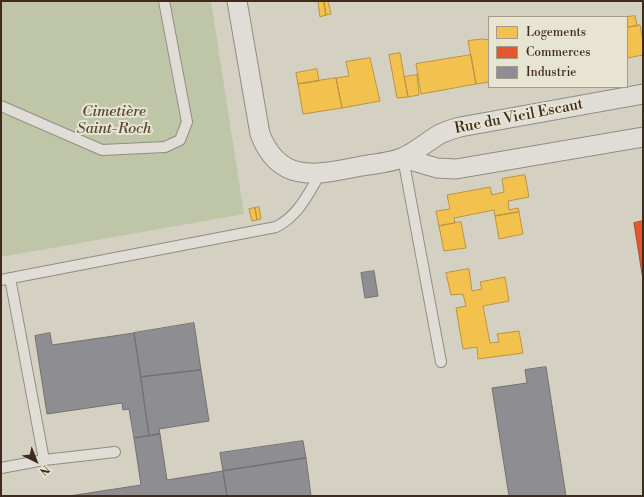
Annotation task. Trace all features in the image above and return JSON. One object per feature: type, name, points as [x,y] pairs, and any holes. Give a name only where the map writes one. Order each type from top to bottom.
[{"type":"street","name":"Rue du Vieil Escaut","points":[[237,1],[260,134],[263,143],[274,157],[286,167],[301,173],[320,174],[403,158],[441,134],[460,127],[643,94]]},
{"type":"street","name":"Rue du Vieil Escaut","points":[[403,158],[437,168],[456,169],[643,137]]},
{"type":"lane","points":[[1,106],[102,150],[165,146],[180,140],[187,122],[164,1]]},
{"type":"lane","points":[[403,158],[440,362]]},
{"type":"lane","points":[[44,460],[6,279],[276,227],[285,222],[300,208],[320,174]]},
{"type":"lane","points":[[1,468],[44,460],[115,452]]},
{"type":"green space","name":"Cimetière Saint-Roch","points":[[1,1],[211,1],[244,214],[1,257]]},
{"type":"building: Logements","points":[[324,1],[326,15],[320,17],[318,2]]},
{"type":"building: Logements","points":[[324,1],[328,1],[331,14],[326,15]]},
{"type":"building: Logements","points":[[635,16],[637,26],[628,27],[628,17]]},
{"type":"building: Logements","points":[[640,25],[643,41],[643,55],[628,58],[628,28]]},
{"type":"building: Logements","points":[[488,40],[488,82],[476,84],[468,41]]},
{"type":"building: Logements","points":[[400,53],[408,97],[397,98],[389,55]]},
{"type":"building: Logements","points":[[471,55],[476,84],[421,94],[416,64]]},
{"type":"building: Logements","points":[[370,58],[380,101],[342,108],[336,78],[349,76],[346,62]]},
{"type":"building: Logements","points":[[317,69],[319,81],[298,84],[296,73]]},
{"type":"building: Logements","points":[[417,75],[419,95],[408,97],[404,77]]},
{"type":"building: Logements","points":[[336,78],[342,108],[303,114],[298,84]]},
{"type":"building: Logements","points":[[525,175],[529,197],[508,201],[509,210],[518,208],[519,212],[495,216],[494,210],[454,218],[455,223],[439,226],[436,211],[450,209],[447,195],[490,187],[492,195],[504,192],[502,179]]},
{"type":"building: Logements","points":[[259,207],[261,219],[257,220],[255,208]]},
{"type":"building: Logements","points":[[255,208],[257,220],[252,221],[249,209]]},
{"type":"building: Logements","points":[[519,212],[523,234],[499,239],[495,216]]},
{"type":"building: Logements","points":[[461,222],[466,248],[444,251],[439,226]]},
{"type":"building: Logements","points":[[469,269],[472,291],[482,289],[480,282],[505,277],[509,301],[483,306],[490,343],[499,342],[497,334],[519,331],[523,353],[478,359],[477,347],[463,349],[456,308],[466,306],[463,294],[451,295],[446,273]]},
{"type":"building: Commerces","points":[[643,221],[643,280],[634,223]]},
{"type":"building: Industrie","points":[[374,271],[378,296],[365,298],[361,273]]},
{"type":"building: Industrie","points":[[194,323],[201,370],[141,377],[134,333]]},
{"type":"building: Industrie","points":[[50,333],[52,345],[134,333],[149,436],[134,438],[129,409],[123,410],[122,403],[47,414],[35,336]]},
{"type":"building: Industrie","points":[[546,367],[566,496],[509,496],[492,388],[527,383],[525,370]]},
{"type":"building: Industrie","points":[[201,370],[209,421],[159,429],[160,434],[149,436],[141,377]]},
{"type":"building: Industrie","points":[[160,434],[167,480],[223,471],[227,496],[69,496],[141,485],[134,438]]},
{"type":"building: Industrie","points":[[303,441],[306,458],[223,471],[220,453]]},
{"type":"building: Industrie","points":[[306,458],[311,496],[227,496],[223,471]]}]
